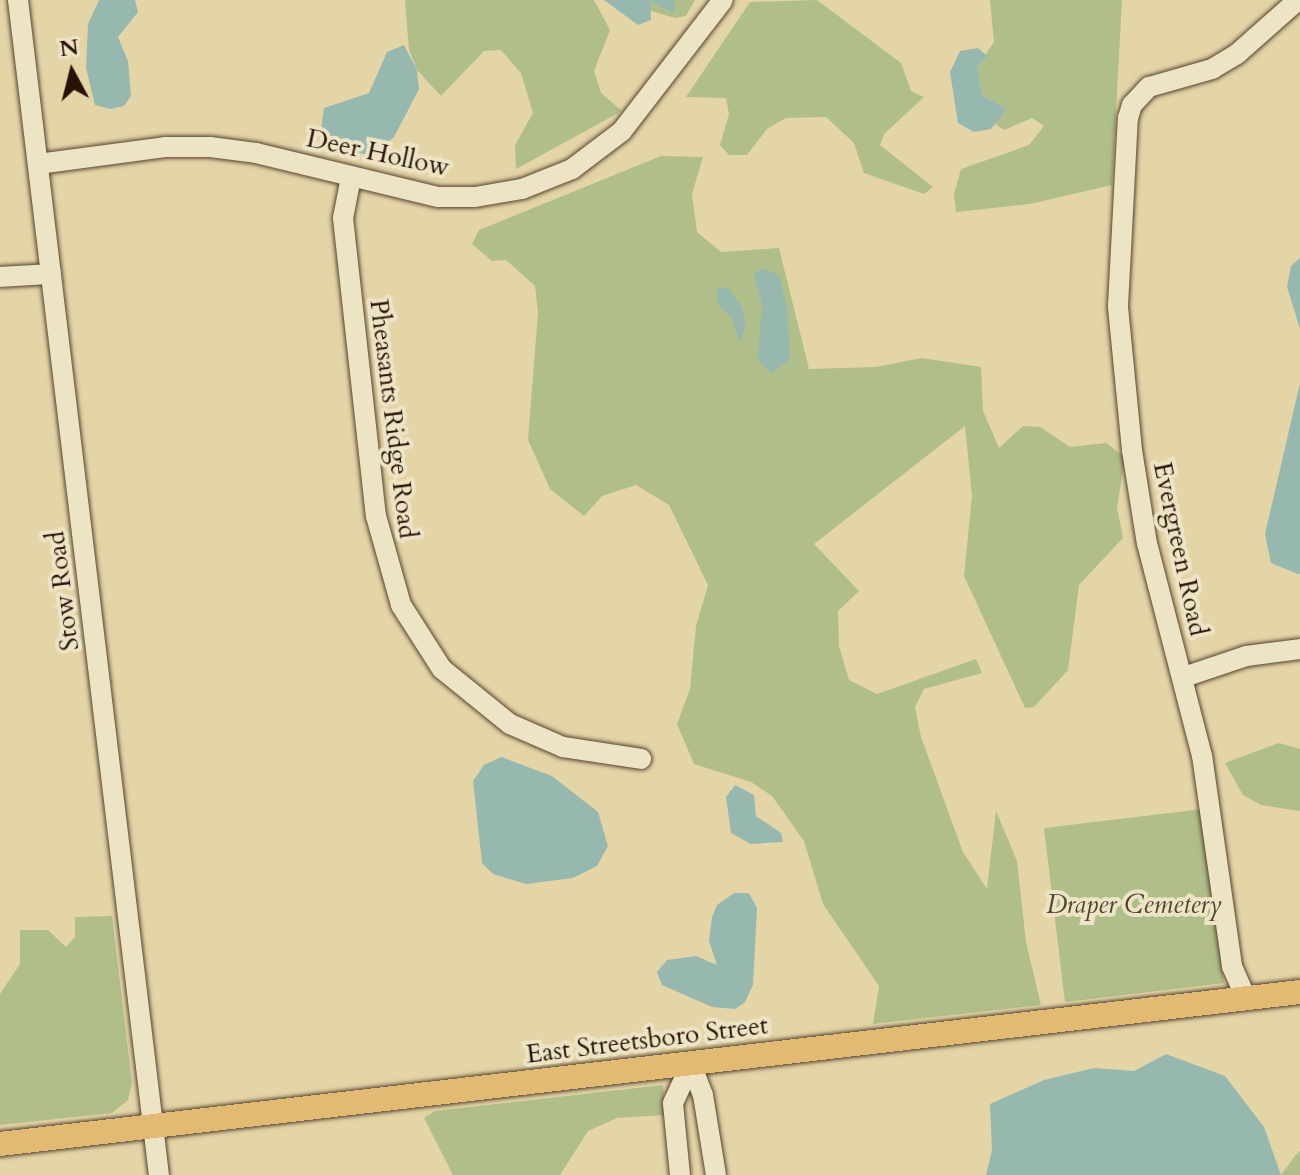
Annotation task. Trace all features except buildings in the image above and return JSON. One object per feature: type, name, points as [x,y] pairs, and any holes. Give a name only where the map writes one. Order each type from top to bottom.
[{"type":"main road","name":"East Streetsboro Street","points":[[0,1144],[1300,992]]},
{"type":"street","name":"Stow Road","points":[[18,0],[159,1175]]},
{"type":"street","name":"Deer Hollow","points":[[38,164],[165,147],[210,147],[256,153],[410,193],[475,197],[522,189],[572,169],[622,131],[723,0]]},
{"type":"street","name":"Evergreen Road","points":[[1246,998],[1232,966],[1202,756],[1184,677],[1147,544],[1121,355],[1118,306],[1132,105],[1149,87],[1212,69],[1237,54],[1298,0]]},
{"type":"street","name":"Pheasants Ridge Road","points":[[351,177],[343,218],[376,516],[401,605],[442,669],[510,724],[575,750],[641,759]]},
{"type":"street","points":[[0,277],[51,274]]},
{"type":"street","points":[[1184,677],[1246,656],[1300,649]]},
{"type":"street","points":[[680,1175],[673,1103],[691,1064]]},
{"type":"street","points":[[691,1064],[703,1095],[716,1175]]},
{"type":"green space","points":[[405,0],[594,0],[610,30],[594,71],[601,93],[622,111],[516,169],[515,145],[533,113],[521,73],[501,50],[484,51],[441,96],[417,70],[409,50]]},
{"type":"green space","points":[[614,0],[695,0],[686,16],[675,18]]},
{"type":"green space","points":[[817,0],[901,63],[911,91],[924,97],[884,134],[880,145],[933,187],[924,194],[864,173],[854,143],[826,117],[786,118],[767,129],[747,155],[729,155],[720,145],[729,114],[726,98],[686,97],[750,2]]},
{"type":"green space","points":[[990,0],[1122,0],[1112,185],[1030,204],[956,212],[954,194],[961,169],[1029,145],[1044,126],[1032,118],[1004,130],[995,124],[1007,109],[982,95],[977,67],[994,42]]},
{"type":"green space","points":[[661,156],[703,157],[692,194],[697,232],[721,252],[779,248],[809,369],[876,367],[922,358],[981,367],[983,411],[999,448],[1023,426],[1040,427],[1070,447],[1106,443],[1125,457],[1117,508],[1123,538],[1079,585],[1068,670],[1034,707],[1025,708],[964,576],[972,496],[965,426],[814,544],[859,591],[838,611],[839,646],[849,680],[877,694],[976,659],[982,673],[924,689],[915,707],[921,737],[963,852],[987,889],[996,811],[1017,861],[1026,942],[1041,1005],[873,1024],[879,986],[823,904],[804,841],[772,796],[751,782],[694,764],[677,724],[690,689],[696,626],[708,585],[669,505],[636,485],[602,496],[584,516],[550,489],[528,440],[538,312],[535,286],[506,260],[492,261],[472,244],[479,230]]},
{"type":"green space","points":[[1279,743],[1300,749],[1300,811],[1261,805],[1243,795],[1225,763]]},
{"type":"green space","name":"Draper Cemetery","points":[[1203,809],[1224,983],[1065,1002],[1044,828]]},
{"type":"green space","points":[[112,916],[132,1083],[128,1100],[112,1113],[0,1125],[0,994],[20,964],[20,930],[48,930],[66,947],[75,937],[75,917]]},
{"type":"green space","points":[[663,1085],[665,1115],[617,1118],[588,1131],[560,1175],[453,1175],[424,1118],[435,1111]]},
{"type":"green space","points":[[1300,1151],[1300,1175],[1281,1175],[1295,1156]]},
{"type":"water","points":[[99,0],[135,0],[138,12],[118,37],[128,61],[131,96],[124,106],[110,109],[95,105],[86,68],[88,24]]},
{"type":"water","points":[[604,0],[674,0],[675,8],[674,13],[650,1],[651,20],[638,25]]},
{"type":"water","points":[[404,45],[417,70],[419,89],[394,137],[370,156],[330,144],[321,130],[324,108],[369,93],[387,52]]},
{"type":"water","points":[[978,48],[987,56],[977,67],[982,95],[1007,109],[991,129],[974,132],[958,123],[950,72],[960,51]]},
{"type":"water","points":[[1300,258],[1300,329],[1287,287],[1291,266]]},
{"type":"water","points":[[761,268],[779,275],[787,307],[790,359],[771,374],[758,359],[762,305],[754,275]]},
{"type":"water","points":[[717,287],[728,288],[742,308],[746,326],[740,342],[731,317],[718,305]]},
{"type":"water","points":[[1300,383],[1298,574],[1271,563],[1265,534]]},
{"type":"water","points":[[501,757],[552,776],[598,812],[608,846],[597,866],[573,878],[526,884],[493,874],[482,863],[473,781],[484,765]]},
{"type":"water","points":[[735,785],[754,795],[756,816],[781,833],[783,842],[751,844],[731,833],[726,797]]},
{"type":"water","points":[[734,893],[749,893],[757,908],[753,985],[745,1002],[735,1009],[712,1007],[662,985],[657,972],[667,960],[696,956],[717,965],[709,941],[712,917],[717,905]]},
{"type":"water","points":[[1166,1054],[1225,1076],[1264,1127],[1281,1175],[986,1175],[992,1150],[990,1104],[1044,1080],[1094,1068],[1134,1071]]}]
